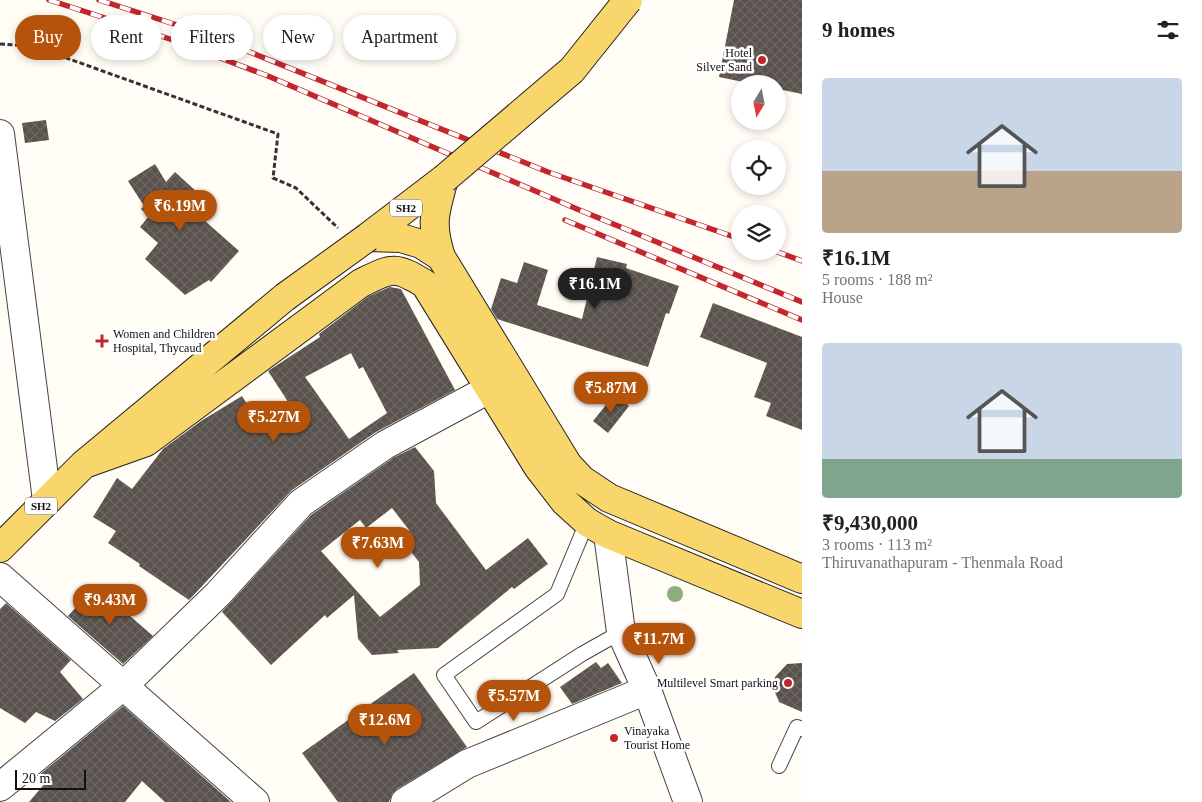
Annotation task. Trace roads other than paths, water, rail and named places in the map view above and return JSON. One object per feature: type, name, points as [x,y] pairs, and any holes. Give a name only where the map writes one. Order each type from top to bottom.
[{"type":"main road","points":[[628,0],[572,70],[444,178],[434,218],[435,238],[441,258],[568,465],[582,480],[609,498],[802,579]]},
{"type":"main road","name":"SH2","points":[[0,548],[84,464],[127,428],[285,297],[444,178]]},
{"type":"main road","points":[[362,241],[401,238],[421,244],[441,258]]},
{"type":"main road","points":[[84,464],[146,442],[360,283],[388,270],[406,272],[425,284],[538,467],[565,502],[597,528],[802,614]]},
{"type":"street","points":[[0,134],[48,500]]},
{"type":"street","points":[[0,787],[123,686],[218,594],[301,503],[385,446],[490,388]]},
{"type":"street","points":[[597,528],[621,632],[647,690],[688,802]]},
{"type":"street","points":[[0,577],[255,802]]},
{"type":"street","points":[[405,802],[467,764],[647,690]]},
{"type":"lane","points":[[597,528],[557,594],[444,675],[476,722],[582,654],[621,632]]},
{"type":"lane","points":[[779,766],[797,727],[802,729]]},
{"type":"railway","points":[[49,0],[176,41],[268,76],[577,209],[802,302]]},
{"type":"railway","points":[[99,0],[205,34],[548,172],[731,236]]},
{"type":"railway","points":[[565,220],[802,320]]},
{"type":"railway","points":[[786,255],[802,261]]},
{"type":"place","name":"Hotel Silver Sand","points":[[762,60]]},
{"type":"place","name":"Women and Children Hospital, Thycaud","points":[[102,341]]},
{"type":"place","name":"Multilevel Smart parking","points":[[788,683]]},
{"type":"place","name":"Vinayaka Tourist Home","points":[[614,738]]}]
